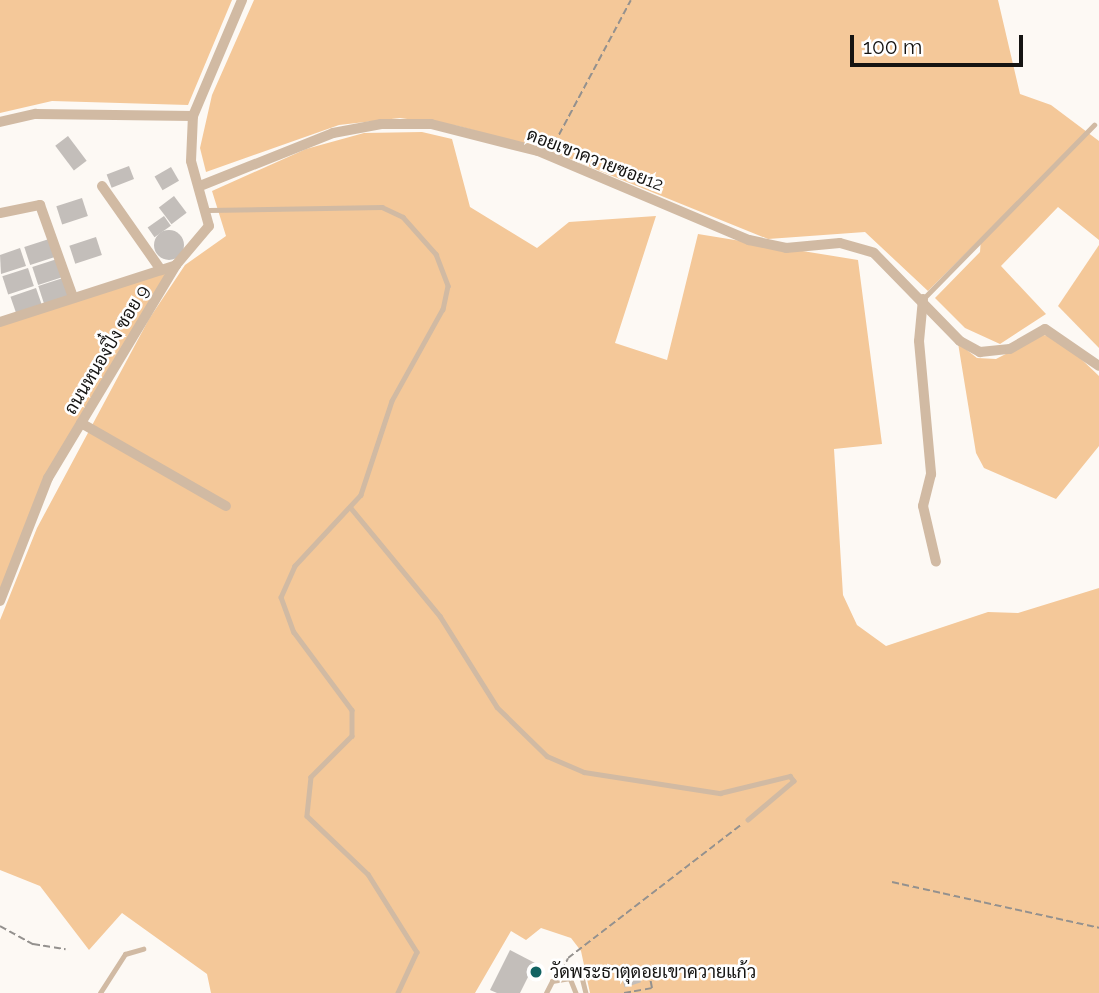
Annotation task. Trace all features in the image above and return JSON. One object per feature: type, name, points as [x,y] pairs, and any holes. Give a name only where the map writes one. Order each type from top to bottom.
[{"type":"street","points":[[209,210],[191,161],[193,116],[242,0]]},
{"type":"street","points":[[0,122],[36,114],[193,116]]},
{"type":"street","name":"ดอยเขาควายซอย12","points":[[200,186],[333,132],[382,124],[431,124],[547,155],[749,240],[786,248],[840,243],[874,253],[923,299],[960,341],[980,352],[1010,349],[1045,328],[1099,366]]},
{"type":"street","points":[[102,186],[161,270]]},
{"type":"street","points":[[0,213],[40,205],[73,298]]},
{"type":"street","name":"ถนนหนองปึ๋ง ซอย 9","points":[[0,601],[48,478],[176,265],[209,226],[209,210]]},
{"type":"street","points":[[1,320],[176,265]]},
{"type":"street","points":[[923,299],[919,341],[931,474],[923,506],[936,562]]},
{"type":"street","points":[[81,423],[226,506]]},
{"type":"lane","points":[[923,299],[1094,125]]},
{"type":"lane","points":[[209,210],[382,206],[403,217],[436,254],[448,286],[443,309],[392,401],[351,508],[295,566],[281,597],[294,632],[352,710],[352,736],[312,776],[307,816],[368,874],[417,952],[398,993]]},
{"type":"lane","points":[[351,508],[440,616],[497,707],[547,756],[584,772],[720,793],[790,776],[794,781],[748,820]]},
{"type":"lane","points":[[100,993],[125,954],[143,950]]},
{"type":"lane","points":[[546,993],[559,978],[570,978],[580,969],[586,993]]},
{"type":"lane","points":[[570,978],[576,993]]},
{"type":"path","points":[[547,155],[605,57],[631,0]]},
{"type":"path","points":[[559,978],[568,958],[748,820]]},
{"type":"path","points":[[892,882],[1099,928]]},
{"type":"path","points":[[0,926],[33,944],[66,948]]},
{"type":"path","points":[[624,993],[652,988],[648,968]]},
{"type":"shaded area","points":[[0,0],[232,0],[188,105],[52,101],[0,113]]},
{"type":"shaded area","points":[[254,0],[998,0],[1020,94],[1051,105],[1099,141],[1099,240],[1058,207],[1001,266],[1046,314],[1000,344],[965,328],[935,298],[980,252],[981,238],[928,291],[865,232],[768,239],[553,152],[458,126],[400,118],[339,125],[206,172],[200,148],[212,95]]},
{"type":"shaded area","points":[[422,132],[452,139],[470,207],[537,248],[569,222],[656,216],[615,343],[667,360],[698,234],[858,260],[882,444],[834,449],[843,595],[857,625],[886,646],[988,612],[1018,613],[1099,588],[1099,993],[590,993],[581,951],[571,938],[541,928],[526,940],[511,931],[475,993],[211,993],[207,974],[122,913],[89,950],[40,886],[0,870],[0,620],[37,528],[149,319],[185,265],[226,236],[212,191],[306,149],[364,133]]},
{"type":"shaded area","points":[[1099,245],[1099,348],[1058,306]]},
{"type":"shaded area","points":[[176,265],[48,478],[0,601],[0,326]]},
{"type":"shaded area","points":[[1043,335],[1058,337],[1099,376],[1099,446],[1056,499],[984,468],[976,453],[958,343],[977,358],[996,359]]},
{"type":"building","points":[[68,136],[87,161],[74,170],[55,146]]},
{"type":"building","points":[[129,166],[134,179],[112,188],[107,175]]},
{"type":"building","points":[[171,167],[179,181],[163,190],[155,176]]},
{"type":"building","points":[[174,196],[187,213],[171,224],[159,207]]},
{"type":"building","points":[[82,198],[88,216],[62,224],[56,206]]},
{"type":"building","points":[[164,216],[171,226],[154,237],[148,227]]},
{"type":"building","points":[[169,230],[180,234],[184,245],[180,256],[169,260],[158,256],[154,245],[158,234]]},
{"type":"building","points":[[96,237],[102,255],[75,264],[69,246]]},
{"type":"building","points":[[49,239],[55,257],[30,265],[24,247]]},
{"type":"building","points":[[20,248],[26,266],[1,274],[0,255]]},
{"type":"building","points":[[57,259],[63,277],[38,285],[32,267]]},
{"type":"building","points":[[28,268],[34,286],[8,294],[2,276]]},
{"type":"building","points":[[63,278],[69,296],[44,304],[38,286]]},
{"type":"building","points":[[36,288],[42,305],[16,314],[10,297]]},
{"type":"building","points":[[510,950],[535,963],[520,993],[497,993],[490,990]]},
{"type":"building","points":[[637,970],[641,982],[625,988],[621,975]]},
{"type":"place","name":"วัดพระธาตุดอยเขาควายแก้ว","points":[[536,972]]}]
